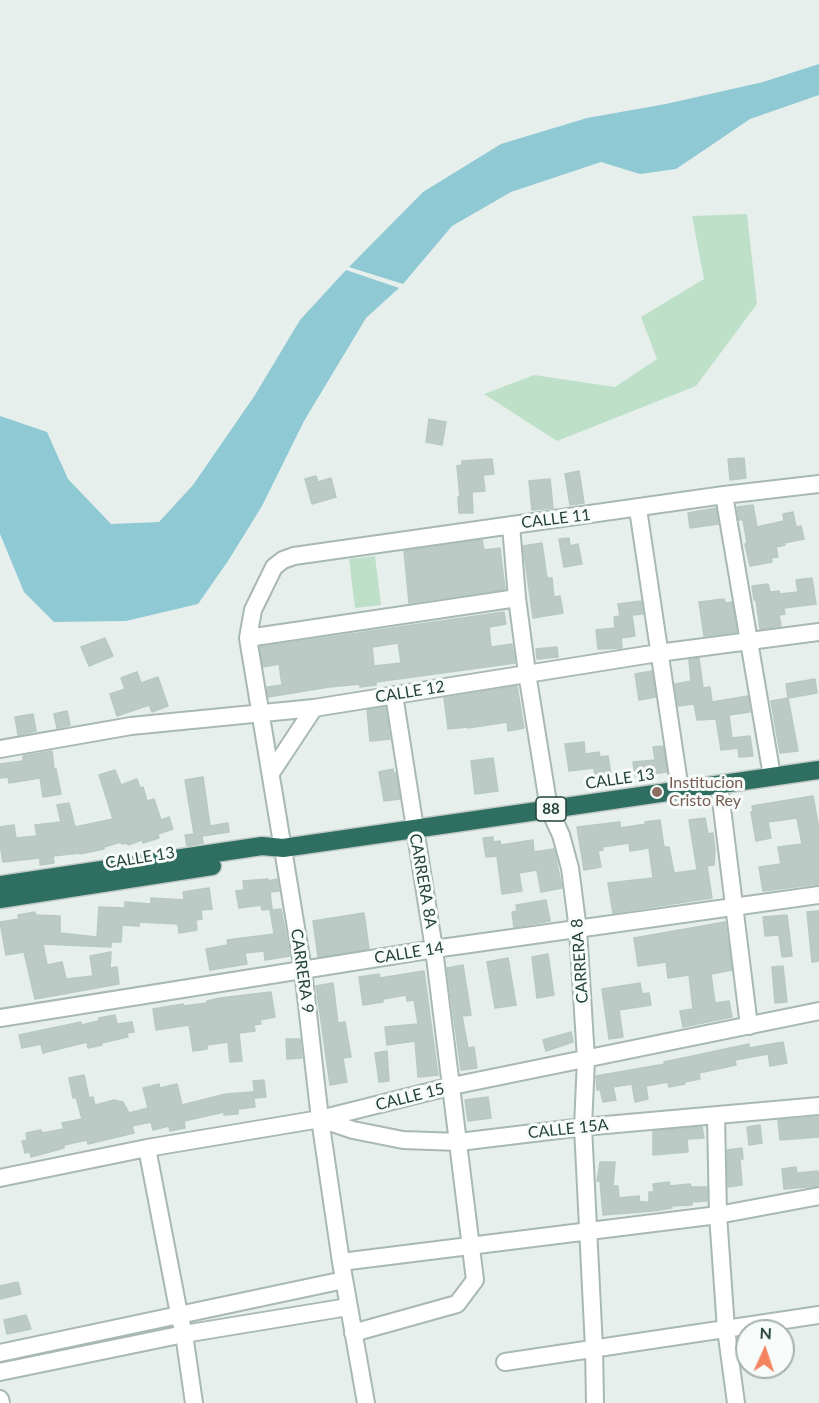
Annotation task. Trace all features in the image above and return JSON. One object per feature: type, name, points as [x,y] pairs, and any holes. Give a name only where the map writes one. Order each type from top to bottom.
[{"type":"highway","name":"CALLE 13","points":[[0,885],[262,846],[284,848],[819,770]]},
{"type":"highway","name":"CALLE 13","points":[[0,899],[264,858],[284,848]]},
{"type":"street","name":"CALLE 11","points":[[294,556],[724,495],[819,484]]},
{"type":"street","points":[[724,495],[772,776]]},
{"type":"street","points":[[638,509],[680,790]]},
{"type":"street","name":"CARRERA 8","points":[[512,525],[517,598],[549,809],[561,835],[570,867],[578,930],[586,1059],[583,1127],[595,1403]]},
{"type":"street","name":"CARRERA 9","points":[[294,556],[274,567],[253,610],[248,638],[303,970],[320,1119],[348,1307],[366,1403]]},
{"type":"street","points":[[248,638],[517,598]]},
{"type":"street","name":"CALLE 12","points":[[0,749],[131,726],[314,708],[658,653],[819,632]]},
{"type":"street","name":"CARRERA 8A","points":[[353,1333],[457,1304],[475,1280],[434,949],[394,695]]},
{"type":"street","points":[[271,773],[314,708]]},
{"type":"street","points":[[719,784],[749,1026]]},
{"type":"street","name":"CALLE 14","points":[[0,1018],[434,949],[819,895]]},
{"type":"street","name":"CALLE 15","points":[[0,1178],[147,1148],[320,1119],[452,1086],[819,1011]]},
{"type":"street","name":"CALLE 15A","points":[[320,1119],[353,1130],[403,1140],[459,1142],[583,1127],[819,1106]]},
{"type":"street","points":[[716,1116],[718,1215],[726,1329],[736,1403]]},
{"type":"street","points":[[147,1148],[184,1334],[194,1403]]},
{"type":"street","points":[[341,1262],[718,1215],[819,1196]]},
{"type":"street","points":[[0,1353],[344,1280]]},
{"type":"street","points":[[0,1372],[184,1334],[348,1307]]},
{"type":"street","points":[[506,1362],[819,1315]]},
{"type":"green space","points":[[747,214],[757,304],[696,386],[557,441],[484,394],[534,375],[615,387],[657,359],[641,317],[704,279],[692,216]]},
{"type":"green space","points":[[375,556],[381,605],[355,608],[349,559]]},
{"type":"water","points":[[819,64],[819,95],[750,119],[676,169],[640,174],[601,162],[511,192],[452,226],[403,284],[349,267],[423,192],[501,144],[587,118],[666,104],[763,82]]},
{"type":"water","points":[[346,270],[399,288],[366,318],[304,421],[262,506],[198,604],[126,621],[54,622],[24,592],[0,534],[0,416],[47,432],[68,479],[111,524],[159,522],[193,485],[255,395],[300,320]]},
{"type":"building","points":[[429,419],[446,422],[442,445],[426,442]]},
{"type":"building","points":[[744,458],[746,478],[730,480],[728,459]]},
{"type":"building","points":[[492,459],[494,474],[483,475],[485,491],[472,492],[473,513],[459,513],[457,466],[462,465],[462,461]]},
{"type":"building","points":[[579,471],[584,503],[570,505],[565,474]]},
{"type":"building","points":[[316,476],[318,482],[331,478],[336,497],[312,504],[305,479]]},
{"type":"building","points":[[550,479],[553,508],[532,510],[529,481]]},
{"type":"building","points":[[753,505],[757,527],[784,521],[783,514],[793,512],[796,527],[801,526],[804,539],[776,547],[778,557],[771,558],[772,562],[750,566],[743,520],[739,520],[737,507]]},
{"type":"building","points":[[716,508],[718,524],[690,528],[688,513]]},
{"type":"building","points":[[569,538],[570,546],[578,544],[582,564],[564,567],[559,539]]},
{"type":"building","points":[[482,540],[484,550],[500,548],[505,589],[409,603],[404,551]]},
{"type":"building","points":[[542,543],[547,578],[552,578],[554,597],[560,596],[563,613],[533,618],[523,546]]},
{"type":"building","points":[[812,578],[816,604],[784,608],[785,614],[779,615],[781,626],[760,629],[752,586],[768,584],[770,592],[779,591],[780,594],[798,592],[796,580]]},
{"type":"building","points":[[724,599],[725,603],[732,602],[737,632],[704,636],[699,602]]},
{"type":"building","points":[[641,601],[643,614],[632,615],[635,636],[621,638],[622,648],[598,649],[596,630],[615,628],[614,617],[620,616],[618,604]]},
{"type":"building","points":[[504,612],[506,624],[489,627],[491,647],[512,644],[515,663],[376,682],[376,685],[329,687],[268,697],[267,687],[282,685],[279,664],[263,667],[260,647]],"holes":[[[398,643],[401,663],[374,666],[372,647]]]},
{"type":"building","points":[[105,638],[113,656],[89,666],[81,647]]},
{"type":"building","points":[[557,647],[558,657],[537,659],[536,649]]},
{"type":"building","points":[[699,658],[703,688],[710,687],[712,702],[748,696],[750,712],[729,715],[732,738],[750,736],[753,756],[739,757],[738,748],[721,750],[716,719],[697,720],[694,704],[678,706],[675,684],[691,681],[689,660]]},
{"type":"building","points":[[652,671],[656,697],[639,700],[635,674]]},
{"type":"building","points":[[137,672],[141,683],[158,677],[168,706],[152,712],[149,705],[117,716],[110,694],[125,689],[121,678]]},
{"type":"building","points":[[815,679],[817,693],[788,698],[786,684]]},
{"type":"building","points":[[517,686],[524,728],[508,731],[507,722],[448,729],[444,698]]},
{"type":"building","points":[[788,698],[798,751],[780,753],[771,701]]},
{"type":"building","points":[[385,707],[390,739],[370,741],[367,710]]},
{"type":"building","points":[[67,711],[70,725],[57,728],[54,714]]},
{"type":"building","points":[[33,714],[36,731],[18,735],[15,717]]},
{"type":"building","points":[[584,742],[585,754],[599,752],[600,757],[608,756],[612,780],[596,783],[594,768],[569,771],[565,744]]},
{"type":"building","points":[[663,746],[667,772],[635,776],[633,762],[655,760],[653,747]]},
{"type":"building","points":[[52,751],[61,794],[43,797],[40,778],[9,783],[8,777],[0,778],[0,764],[23,761],[23,756]]},
{"type":"building","points":[[493,758],[498,791],[475,794],[471,761]]},
{"type":"building","points":[[393,769],[396,773],[400,799],[384,801],[379,772]]},
{"type":"building","points":[[115,770],[121,785],[137,779],[140,788],[143,787],[147,801],[154,799],[161,820],[169,817],[173,829],[158,834],[159,838],[143,843],[142,840],[128,845],[121,842],[104,847],[104,849],[80,854],[53,856],[54,863],[40,865],[40,858],[3,862],[0,827],[14,825],[16,838],[37,836],[35,825],[61,822],[57,805],[69,803],[75,827],[113,819],[99,775]]},
{"type":"building","points":[[203,777],[210,826],[228,823],[229,832],[202,836],[203,843],[187,846],[185,835],[194,834],[185,780]]},
{"type":"building","points":[[813,796],[819,829],[819,884],[763,891],[759,867],[781,864],[778,847],[802,844],[797,818],[768,822],[771,838],[756,841],[752,806]]},
{"type":"building","points":[[705,818],[708,834],[713,833],[715,850],[714,865],[707,866],[712,898],[613,913],[608,883],[653,878],[649,848],[630,851],[629,843],[602,847],[603,850],[598,851],[601,867],[584,870],[577,827],[620,822],[620,828],[660,820],[664,847],[669,847],[674,873],[697,870],[689,820]]},
{"type":"building","points":[[493,837],[493,842],[500,841],[501,845],[533,840],[534,852],[554,849],[562,888],[541,892],[537,870],[519,873],[522,891],[502,894],[497,856],[486,857],[483,838]]},
{"type":"building","points":[[268,879],[268,881],[277,879],[279,891],[270,892],[272,909],[262,910],[261,905],[239,908],[236,891],[244,890],[243,881]]},
{"type":"building","points":[[209,888],[212,909],[201,910],[202,919],[196,920],[197,930],[179,933],[178,924],[139,922],[139,926],[122,925],[121,942],[111,942],[111,947],[43,944],[47,965],[62,962],[66,979],[93,976],[90,956],[111,952],[110,968],[117,967],[119,984],[35,999],[24,952],[6,955],[0,922],[19,919],[18,915],[35,912],[36,915],[60,916],[60,933],[97,937],[99,907],[125,908],[125,902],[151,904],[151,898],[184,900],[183,892]]},
{"type":"building","points":[[546,900],[550,921],[514,927],[512,912],[517,911],[516,905]]},
{"type":"building","points":[[281,909],[290,956],[265,960],[264,951],[245,953],[247,964],[210,970],[206,949],[228,945],[227,940],[274,934],[270,910]]},
{"type":"building","points":[[819,911],[819,961],[812,962],[807,912]]},
{"type":"building","points":[[364,913],[369,949],[318,957],[313,921]]},
{"type":"building","points":[[787,915],[792,956],[782,957],[779,935],[765,936],[763,917]]},
{"type":"building","points":[[725,922],[732,970],[711,974],[715,1003],[729,1001],[732,1017],[683,1027],[680,1011],[693,1009],[689,975],[668,978],[666,962],[638,966],[634,938]]},
{"type":"building","points":[[548,954],[554,995],[537,998],[532,957]]},
{"type":"building","points":[[508,958],[516,1005],[495,1008],[487,962]]},
{"type":"building","points":[[463,965],[471,1015],[462,1016],[468,1048],[474,1047],[477,1068],[461,1070],[447,968]]},
{"type":"building","points":[[783,966],[787,1002],[775,1003],[772,967]]},
{"type":"building","points":[[424,971],[438,1075],[418,1077],[415,1041],[387,1045],[385,1027],[418,1024],[414,1000],[407,1001],[406,995],[363,1005],[359,977],[379,974],[380,978]]},
{"type":"building","points":[[333,983],[338,1023],[345,1022],[351,1057],[343,1058],[347,1082],[330,1085],[316,986]]},
{"type":"building","points":[[640,983],[642,994],[649,993],[651,1005],[619,1010],[623,1037],[609,1039],[602,989]]},
{"type":"building","points":[[271,992],[275,1017],[260,1020],[261,1024],[254,1025],[255,1031],[239,1033],[242,1061],[230,1062],[228,1042],[207,1045],[207,1049],[193,1051],[189,1025],[156,1030],[153,1009]]},
{"type":"building","points":[[115,1015],[117,1024],[132,1022],[134,1032],[127,1033],[128,1037],[88,1048],[87,1042],[43,1053],[41,1044],[22,1048],[19,1035],[81,1022],[81,1025]]},
{"type":"building","points":[[571,1032],[573,1042],[546,1051],[543,1040]]},
{"type":"building","points":[[286,1039],[300,1039],[302,1058],[287,1059]]},
{"type":"building","points":[[783,1042],[787,1063],[770,1066],[768,1054],[735,1060],[736,1065],[699,1073],[700,1079],[684,1082],[685,1084],[669,1087],[668,1082],[646,1086],[648,1099],[635,1102],[632,1084],[613,1087],[616,1100],[603,1102],[600,1089],[597,1090],[596,1076],[665,1064],[664,1062],[749,1044],[749,1048]]},
{"type":"building","points":[[387,1051],[389,1081],[379,1082],[375,1053]]},
{"type":"building","points":[[84,1075],[89,1098],[93,1097],[95,1105],[114,1100],[123,1102],[129,1113],[148,1108],[143,1088],[159,1084],[160,1088],[177,1084],[182,1105],[226,1094],[253,1092],[255,1107],[238,1109],[238,1114],[224,1115],[224,1112],[184,1121],[185,1128],[170,1131],[169,1126],[153,1130],[151,1122],[132,1126],[134,1133],[88,1144],[87,1140],[64,1145],[64,1148],[31,1157],[30,1152],[25,1153],[22,1141],[27,1140],[26,1133],[64,1129],[62,1123],[82,1119],[76,1097],[73,1098],[69,1078]]},
{"type":"building","points":[[264,1080],[266,1097],[255,1098],[253,1081]]},
{"type":"building","points":[[488,1097],[491,1118],[468,1121],[465,1100]]},
{"type":"building","points":[[819,1117],[819,1137],[780,1140],[778,1120]]},
{"type":"building","points":[[760,1125],[762,1143],[749,1145],[747,1127]]},
{"type":"building","points":[[702,1127],[704,1138],[687,1139],[688,1152],[653,1155],[653,1131]]},
{"type":"building","points":[[742,1148],[743,1159],[740,1159],[742,1185],[728,1187],[727,1150]]},
{"type":"building","points":[[600,1162],[615,1162],[613,1186],[618,1186],[619,1198],[639,1196],[640,1202],[649,1202],[649,1192],[654,1192],[653,1184],[669,1182],[670,1186],[690,1184],[691,1187],[707,1187],[707,1201],[653,1211],[603,1215],[600,1181],[597,1181]]},
{"type":"building","points":[[796,1167],[797,1173],[818,1171],[819,1186],[784,1189],[782,1169]]},
{"type":"building","points":[[18,1282],[21,1294],[0,1299],[0,1286]]},
{"type":"building","points":[[26,1315],[31,1329],[7,1334],[4,1320]]},
{"type":"place","name":"Institucion Cristo Rey","points":[[657,792]]}]
